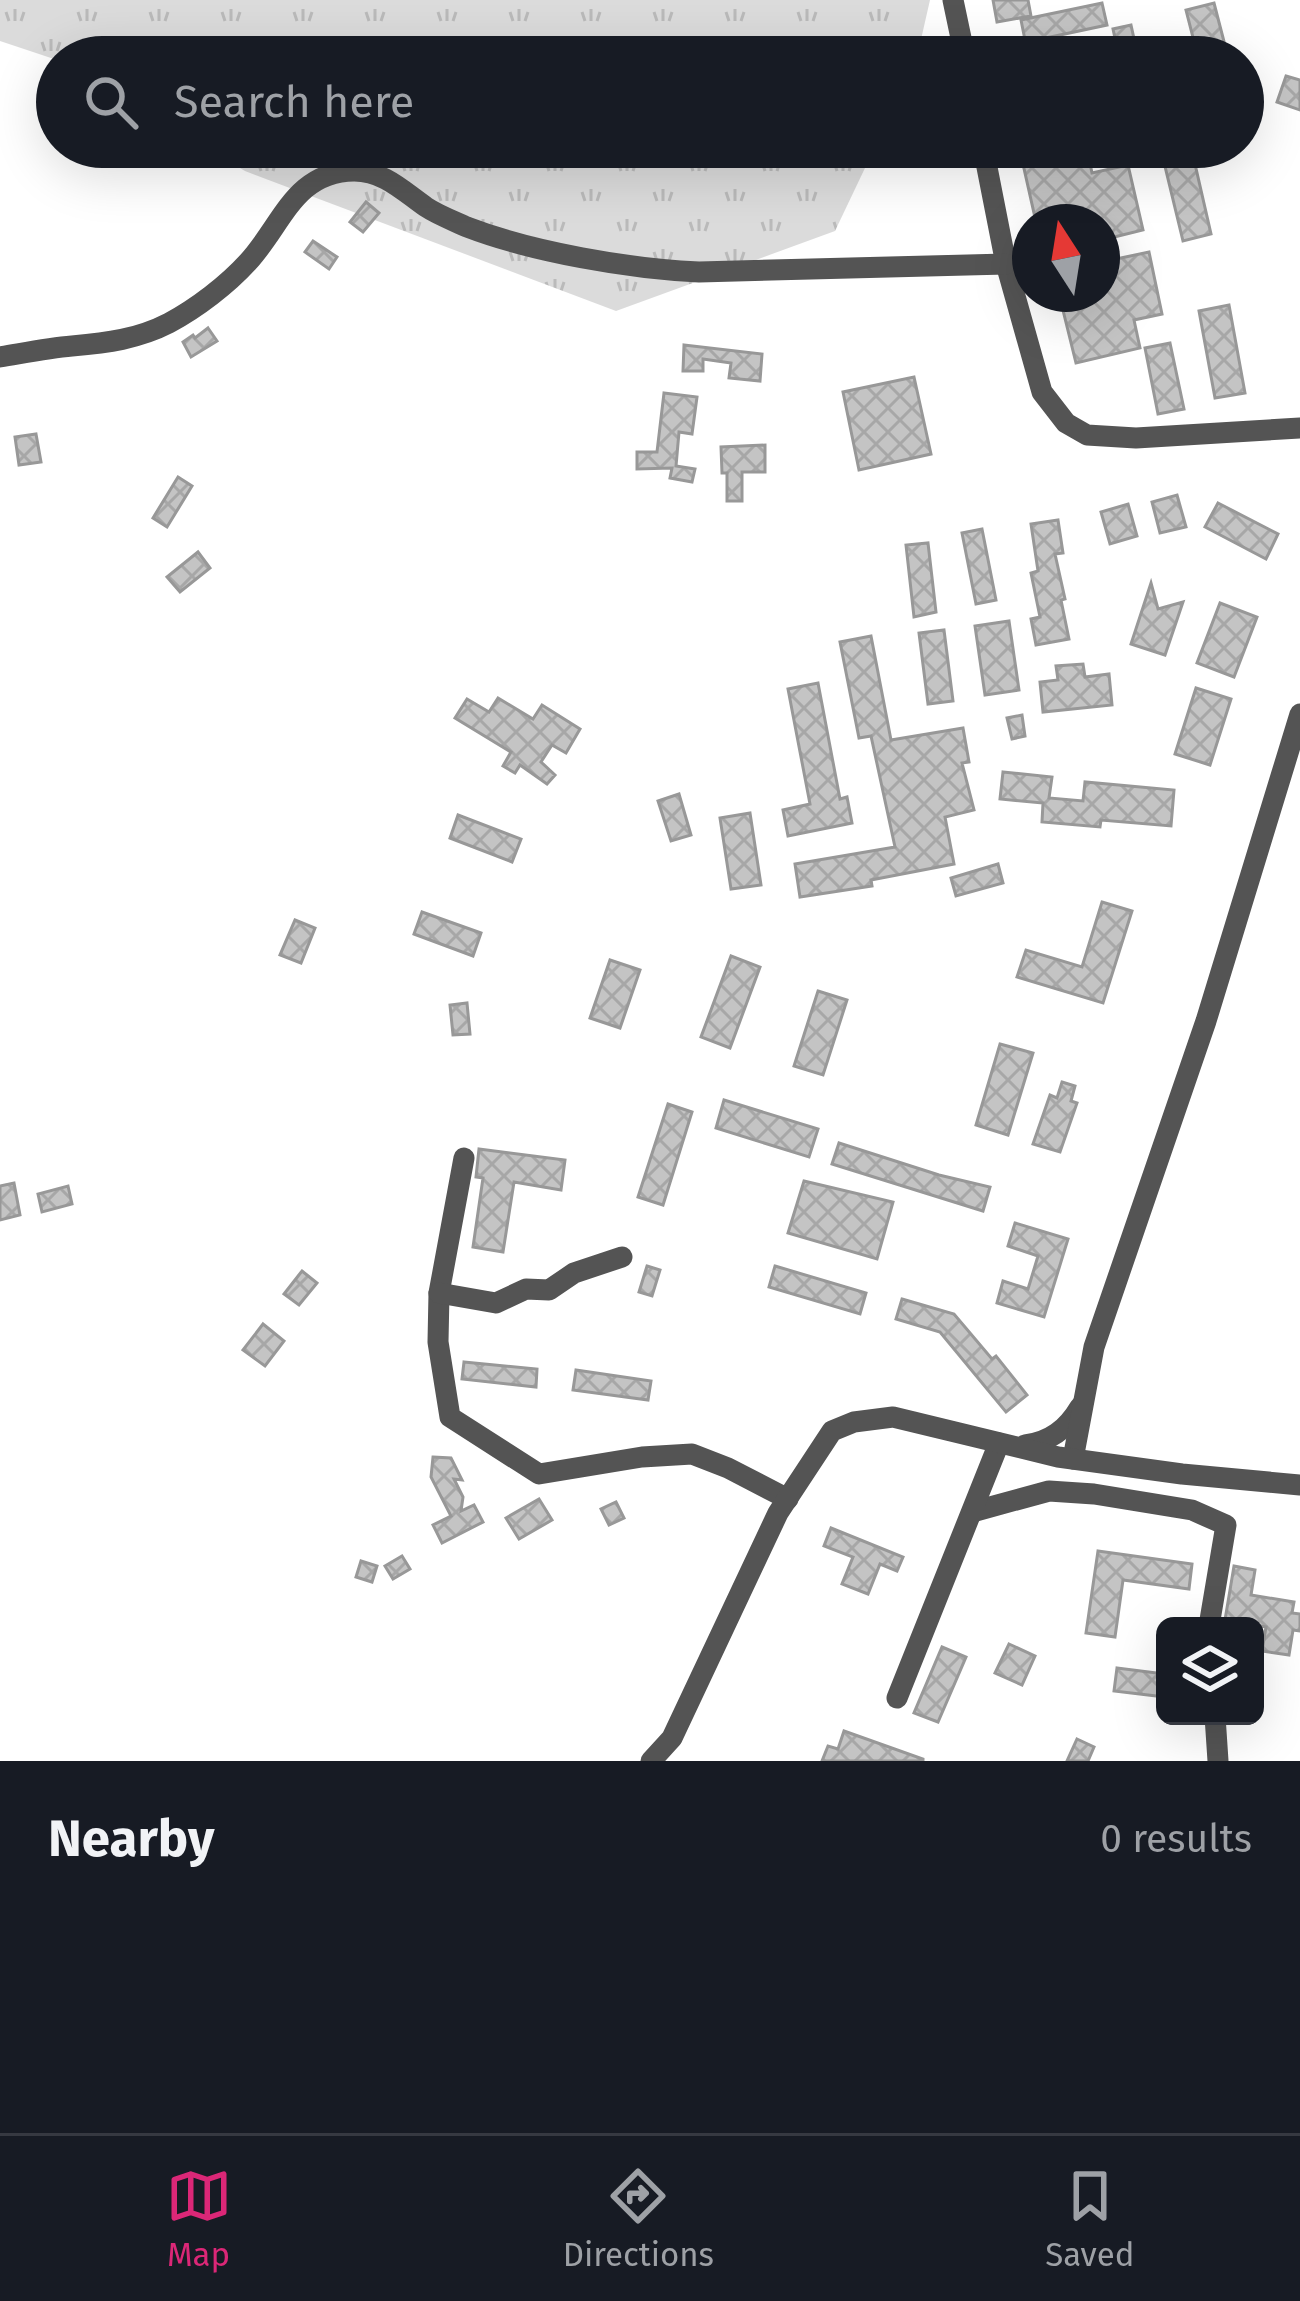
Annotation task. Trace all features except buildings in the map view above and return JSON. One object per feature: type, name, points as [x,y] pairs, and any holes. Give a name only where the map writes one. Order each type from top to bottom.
[{"type":"street","points":[[953,0],[960,36]]},
{"type":"street","points":[[986,168],[1006,264],[1042,392],[1066,423],[1087,435],[1136,438],[1300,428]]},
{"type":"street","points":[[0,357],[132,339],[169,323],[249,261],[297,192],[319,179],[352,171],[395,183],[428,209],[467,227],[539,248],[660,271],[1006,264]]},
{"type":"street","points":[[1073,1459],[1094,1346],[1206,1021],[1300,714]]},
{"type":"street","points":[[464,1158],[439,1293],[438,1342],[450,1417],[539,1474],[692,1454],[788,1498]]},
{"type":"street","points":[[439,1293],[496,1303],[526,1289],[548,1290],[574,1273],[622,1257]]},
{"type":"street","points":[[1006,1444],[1031,1445],[1050,1439],[1066,1428],[1085,1394]]},
{"type":"street","points":[[651,1761],[672,1738],[778,1513],[832,1431],[854,1422],[892,1417],[1073,1459],[1300,1485]]},
{"type":"street","points":[[897,1698],[972,1512],[1006,1444]]},
{"type":"street","points":[[972,1512],[1049,1491],[1192,1510],[1226,1525],[1211,1617]]},
{"type":"street","points":[[1216,1725],[1218,1761]]},
{"type":"green space","points":[[0,0],[930,0],[922,36],[36,36],[36,53],[0,41]]},
{"type":"green space","points":[[240,168],[865,168],[835,231],[616,311]]}]
